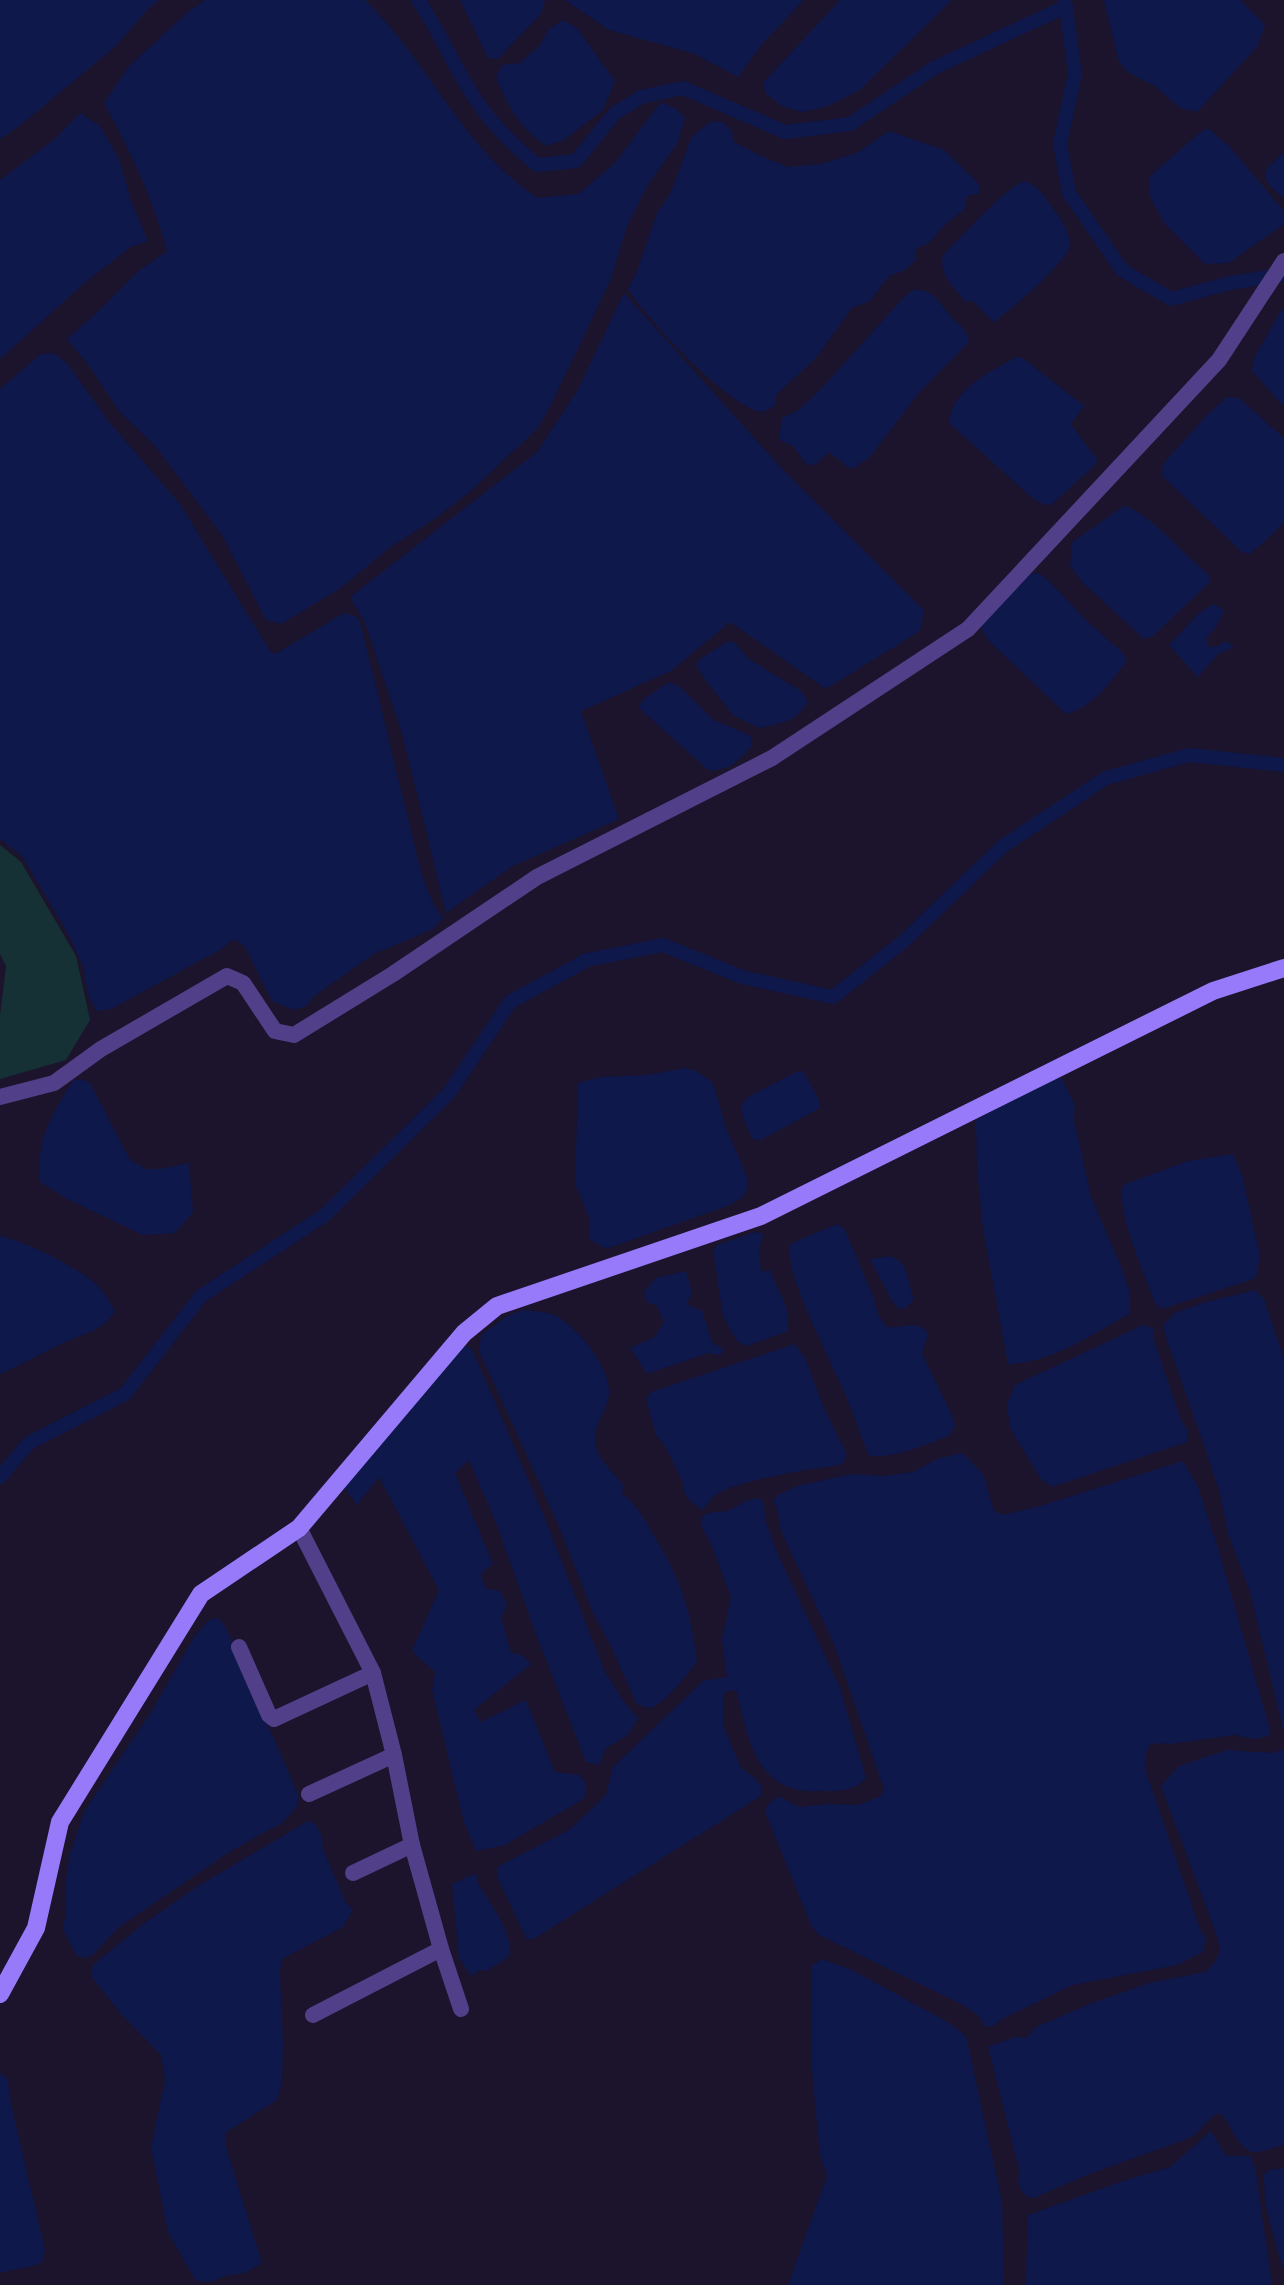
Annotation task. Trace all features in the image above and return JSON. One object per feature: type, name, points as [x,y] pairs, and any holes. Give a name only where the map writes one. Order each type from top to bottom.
[{"type":"street","points":[[0,1097],[54,1083],[101,1049],[228,976],[243,983],[275,1031],[294,1035],[393,974],[537,877],[772,758],[968,629],[1219,360],[1284,261]]},
{"type":"street","points":[[0,1994],[36,1927],[60,1822],[201,1594],[299,1528],[464,1334],[497,1306],[761,1216],[1213,991],[1284,968]]},
{"type":"street","points":[[299,1528],[373,1673],[394,1755],[412,1845],[440,1949],[461,2009]]},
{"type":"street","points":[[239,1647],[269,1715],[274,1719],[373,1673]]},
{"type":"street","points":[[309,1794],[394,1755]]},
{"type":"street","points":[[353,1873],[412,1845]]},
{"type":"street","points":[[313,2015],[440,1949]]},
{"type":"green space","points":[[0,845],[21,862],[76,956],[90,1020],[66,1060],[0,1079],[0,1016],[6,966],[0,954]]},
{"type":"shaded area","points":[[0,0],[159,0],[116,46],[0,139]]},
{"type":"shaded area","points":[[205,0],[365,0],[388,24],[488,155],[511,178],[538,198],[578,194],[614,164],[661,102],[675,108],[685,118],[678,142],[646,188],[627,226],[611,279],[538,428],[472,490],[436,518],[388,549],[341,588],[281,624],[266,620],[222,535],[156,447],[119,411],[67,339],[137,272],[167,251],[140,175],[104,103],[129,66],[189,11]]},
{"type":"shaded area","points":[[460,0],[545,0],[541,14],[498,59],[488,58]]},
{"type":"shaded area","points":[[565,0],[804,0],[763,43],[738,77],[695,54],[609,30]]},
{"type":"shaded area","points":[[840,0],[952,0],[860,90],[826,107],[802,112],[782,106],[766,94],[763,83]]},
{"type":"shaded area","points":[[1104,0],[1240,0],[1265,25],[1257,47],[1197,112],[1180,108],[1155,86],[1129,73],[1119,62]]},
{"type":"shaded area","points":[[563,20],[577,28],[615,81],[603,110],[564,140],[546,146],[515,116],[496,77],[502,65],[520,63],[539,46],[550,28]]},
{"type":"shaded area","points":[[80,113],[100,126],[120,161],[131,201],[148,241],[131,247],[88,280],[0,359],[0,180],[57,137]]},
{"type":"shaded area","points":[[712,121],[723,122],[732,131],[733,141],[788,167],[820,164],[857,153],[889,131],[944,150],[980,188],[979,194],[969,195],[965,201],[966,208],[929,242],[917,248],[917,259],[905,270],[889,276],[870,301],[852,308],[815,359],[776,395],[776,405],[762,411],[742,404],[706,376],[668,338],[628,289],[636,274],[657,213],[671,192],[692,136]]},
{"type":"shaded area","points":[[1208,128],[1229,146],[1284,211],[1284,224],[1229,263],[1205,264],[1164,223],[1149,195],[1149,177]]},
{"type":"shaded area","points":[[1284,152],[1284,199],[1265,177],[1267,168]]},
{"type":"shaded area","points":[[1025,181],[1041,192],[1058,215],[1067,232],[1070,246],[1048,275],[993,322],[973,301],[966,302],[952,286],[945,275],[943,255],[1006,193]]},
{"type":"shaded area","points":[[913,290],[925,291],[934,296],[964,329],[969,342],[918,394],[870,457],[854,468],[849,468],[829,452],[815,465],[806,464],[793,446],[779,440],[782,418],[797,411],[820,390]]},
{"type":"shaded area","points":[[624,293],[785,472],[924,610],[920,631],[826,689],[730,622],[671,671],[581,711],[619,819],[511,867],[446,913],[403,737],[365,623],[350,597],[537,452],[577,391]]},
{"type":"shaded area","points":[[1284,305],[1284,407],[1252,371],[1254,358]]},
{"type":"shaded area","points":[[53,353],[66,362],[110,423],[180,504],[270,651],[275,654],[344,613],[355,616],[360,621],[422,876],[434,905],[443,918],[433,929],[374,954],[313,997],[307,1006],[293,1010],[272,1001],[245,947],[234,939],[220,950],[111,1009],[97,1011],[89,998],[83,966],[66,930],[22,856],[0,839],[0,389],[41,354]]},
{"type":"shaded area","points":[[1016,357],[1023,358],[1084,406],[1071,424],[1098,458],[1096,464],[1051,505],[1032,498],[949,423],[957,400],[964,391]]},
{"type":"shaded area","points":[[1227,397],[1239,398],[1284,438],[1284,523],[1249,554],[1242,552],[1162,476],[1163,464]]},
{"type":"shaded area","points":[[1124,506],[1154,524],[1209,575],[1210,582],[1153,636],[1144,639],[1082,582],[1070,565],[1072,542]]},
{"type":"shaded area","points":[[1037,573],[1045,577],[1088,622],[1122,652],[1127,661],[1093,700],[1066,714],[989,641],[982,630],[982,620],[1026,575]]},
{"type":"shaded area","points":[[1214,604],[1224,611],[1215,629],[1206,638],[1209,647],[1216,647],[1226,641],[1234,647],[1218,654],[1198,677],[1169,645],[1199,613]]},
{"type":"shaded area","points":[[728,641],[734,642],[749,659],[801,691],[808,701],[804,708],[794,717],[759,728],[733,715],[696,665],[700,659]]},
{"type":"shaded area","points":[[669,682],[679,686],[714,720],[751,736],[751,747],[742,757],[721,769],[708,770],[638,707],[644,699]]},
{"type":"shaded area","points":[[686,1068],[698,1072],[713,1083],[726,1128],[746,1174],[748,1187],[743,1197],[730,1205],[606,1249],[590,1239],[589,1217],[575,1184],[578,1083],[601,1077],[646,1075]]},
{"type":"shaded area","points":[[803,1071],[818,1098],[820,1108],[761,1140],[752,1139],[742,1113],[746,1098]]},
{"type":"shaded area","points":[[1057,1075],[1063,1080],[1075,1106],[1074,1120],[1091,1197],[1129,1290],[1129,1314],[1055,1353],[1040,1359],[1008,1364],[983,1229],[977,1170],[976,1120]]},
{"type":"shaded area","points":[[81,1079],[90,1083],[130,1160],[146,1169],[189,1163],[193,1212],[175,1233],[143,1235],[67,1199],[39,1181],[40,1152],[47,1128],[73,1081]]},
{"type":"shaded area","points":[[1233,1154],[1242,1175],[1260,1256],[1256,1278],[1162,1309],[1155,1303],[1127,1226],[1123,1185],[1188,1161]]},
{"type":"shaded area","points":[[837,1224],[844,1228],[879,1316],[887,1327],[916,1325],[928,1334],[922,1353],[955,1425],[949,1436],[900,1453],[869,1456],[845,1394],[802,1299],[790,1261],[789,1246],[794,1242]]},
{"type":"shaded area","points":[[755,1232],[763,1234],[759,1250],[761,1272],[770,1270],[786,1306],[788,1331],[747,1346],[737,1341],[723,1317],[713,1250],[717,1245]]},
{"type":"shaded area","points":[[0,1236],[36,1248],[81,1273],[99,1287],[115,1311],[95,1330],[0,1374]]},
{"type":"shaded area","points":[[892,1256],[904,1265],[914,1300],[904,1309],[899,1309],[892,1301],[870,1259]]},
{"type":"shaded area","points":[[686,1271],[692,1292],[687,1304],[702,1311],[712,1342],[724,1349],[720,1355],[708,1353],[647,1374],[630,1348],[655,1337],[664,1322],[657,1306],[647,1302],[644,1292],[656,1278]]},
{"type":"shaded area","points":[[1255,1290],[1264,1299],[1284,1359],[1284,1733],[1250,1592],[1228,1534],[1220,1494],[1163,1325],[1175,1313],[1202,1303]]},
{"type":"shaded area","points":[[522,1310],[547,1313],[564,1321],[584,1340],[601,1364],[609,1389],[608,1400],[596,1430],[596,1447],[623,1485],[622,1493],[637,1508],[647,1524],[672,1567],[683,1596],[697,1661],[670,1694],[653,1707],[636,1703],[593,1613],[558,1524],[479,1351],[481,1335],[507,1316]]},
{"type":"shaded area","points":[[1143,1325],[1153,1328],[1154,1340],[1180,1418],[1188,1432],[1187,1442],[1052,1487],[1041,1479],[1010,1428],[1007,1405],[1015,1385]]},
{"type":"shaded area","points":[[795,1344],[805,1358],[823,1406],[846,1453],[844,1462],[736,1486],[713,1497],[703,1510],[691,1502],[684,1492],[683,1483],[665,1446],[656,1435],[646,1399],[651,1392]]},
{"type":"shaded area","points":[[467,1346],[472,1349],[543,1514],[605,1672],[638,1718],[628,1735],[606,1748],[599,1765],[586,1762],[496,1523],[469,1460],[455,1473],[493,1564],[481,1574],[486,1589],[500,1591],[507,1605],[501,1617],[511,1652],[523,1656],[531,1664],[474,1710],[480,1722],[526,1700],[555,1772],[579,1775],[586,1783],[585,1798],[505,1845],[476,1851],[464,1822],[432,1690],[435,1672],[412,1651],[439,1590],[379,1477],[357,1505],[344,1487],[459,1349]]},
{"type":"shaded area","points":[[962,1453],[983,1474],[994,1511],[1002,1515],[1040,1506],[1183,1461],[1198,1487],[1219,1551],[1269,1726],[1269,1736],[1254,1739],[1234,1735],[1160,1743],[1149,1745],[1146,1753],[1145,1769],[1200,1929],[1206,1939],[1203,1952],[1177,1965],[1073,1985],[1004,2018],[993,2026],[985,2027],[979,2016],[963,2005],[819,1935],[812,1927],[765,1812],[769,1803],[779,1796],[799,1807],[858,1805],[881,1796],[884,1789],[834,1644],[781,1531],[777,1507],[773,1501],[778,1495],[797,1486],[852,1474],[884,1476],[913,1472],[937,1459]]},
{"type":"shaded area","points":[[760,1498],[776,1550],[840,1688],[866,1778],[853,1787],[837,1791],[805,1791],[783,1784],[770,1776],[754,1751],[736,1690],[723,1693],[723,1725],[741,1768],[761,1786],[761,1796],[532,1940],[526,1938],[498,1879],[497,1867],[569,1830],[606,1795],[613,1767],[703,1681],[727,1677],[722,1640],[731,1597],[711,1544],[701,1526],[702,1518],[707,1513],[728,1511],[748,1500]]},
{"type":"shaded area","points":[[218,1618],[239,1655],[289,1773],[299,1798],[296,1808],[282,1823],[231,1851],[119,1927],[95,1953],[87,1958],[77,1956],[63,1930],[66,1911],[65,1884],[70,1854],[84,1812],[153,1709],[194,1637],[209,1620]]},
{"type":"shaded area","points":[[1284,1746],[1284,2145],[1250,2151],[1240,2143],[1219,2113],[1190,2138],[1092,2173],[1034,2198],[1024,2194],[1020,2188],[1019,2168],[988,2047],[1015,2037],[1026,2038],[1036,2027],[1149,1983],[1205,1972],[1215,1962],[1220,1952],[1218,1939],[1161,1786],[1179,1766],[1227,1750],[1273,1753]]},
{"type":"shaded area","points":[[308,1821],[315,1824],[322,1836],[323,1849],[345,1901],[353,1910],[343,1927],[282,1959],[282,2081],[277,2100],[225,2133],[225,2144],[262,2263],[245,2273],[225,2276],[211,2282],[196,2281],[168,2232],[151,2147],[165,2080],[161,2055],[121,2014],[91,1976],[93,1965],[143,1924],[198,1886]]},
{"type":"shaded area","points":[[474,1874],[505,1929],[510,1948],[509,1955],[502,1962],[471,1976],[459,1958],[452,1884]]},
{"type":"shaded area","points":[[822,1959],[852,1970],[951,2024],[966,2036],[1002,2201],[1004,2285],[788,2285],[827,2176],[820,2155],[812,2072],[812,1966]]},
{"type":"shaded area","points":[[0,2073],[8,2079],[9,2095],[45,2250],[43,2261],[36,2265],[0,2273]]},
{"type":"shaded area","points":[[1211,2131],[1226,2156],[1250,2156],[1255,2167],[1272,2285],[1026,2285],[1028,2215],[1170,2167]]},
{"type":"shaded area","points":[[1284,2168],[1284,2273],[1265,2204],[1264,2175],[1268,2170]]},
{"type":"waterway","points":[[418,0],[476,100],[492,121],[537,165],[576,161],[615,113],[641,97],[683,88],[785,132],[850,124],[934,68],[1065,7]]},
{"type":"waterway","points":[[1065,0],[1075,74],[1060,144],[1069,193],[1122,270],[1171,299],[1230,283],[1282,275]]},
{"type":"waterway","points":[[0,1477],[29,1443],[125,1394],[201,1296],[325,1215],[449,1093],[510,1002],[587,960],[663,945],[742,977],[833,997],[904,941],[1003,846],[1106,778],[1189,755],[1284,765]]}]
